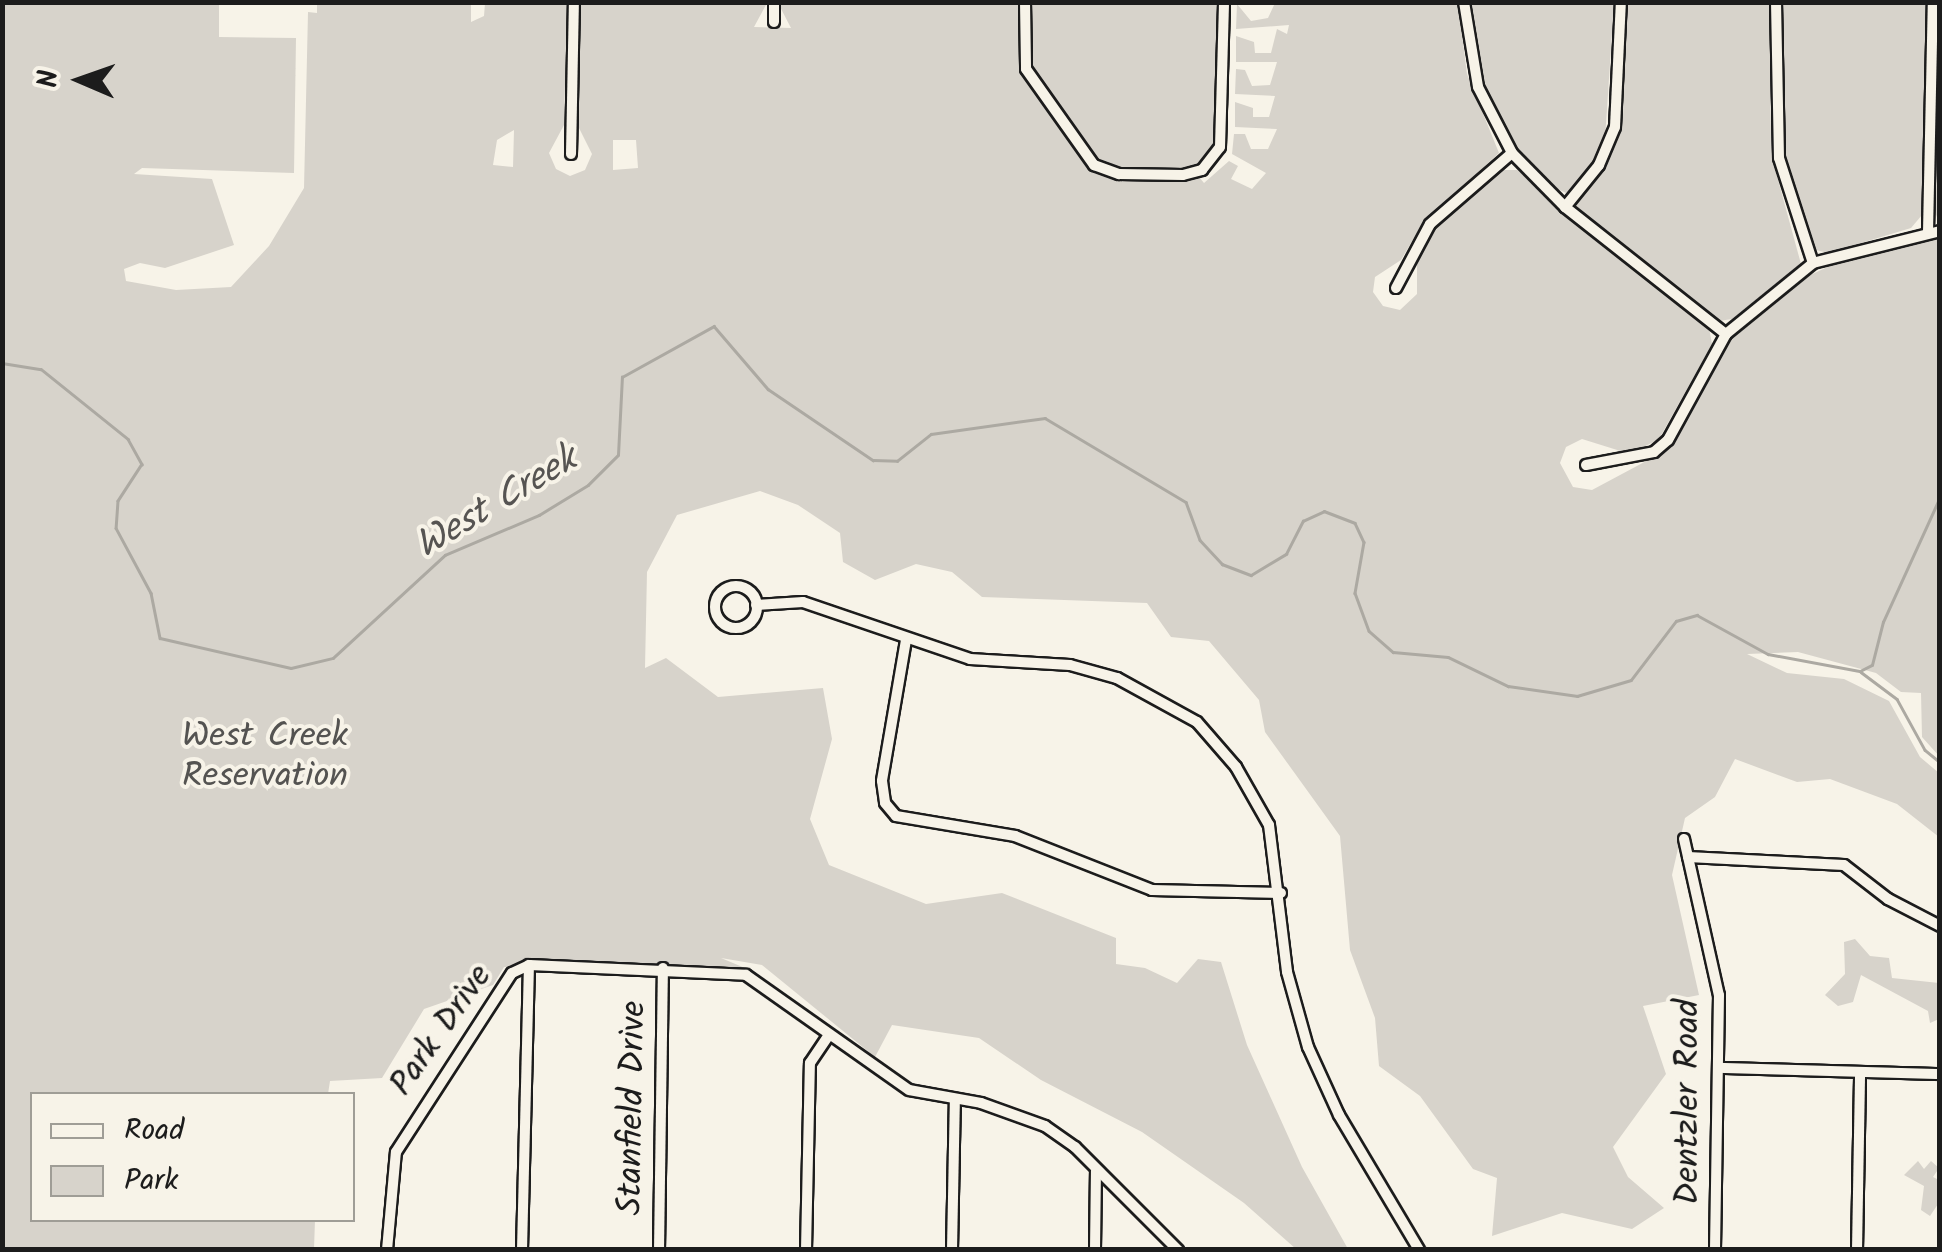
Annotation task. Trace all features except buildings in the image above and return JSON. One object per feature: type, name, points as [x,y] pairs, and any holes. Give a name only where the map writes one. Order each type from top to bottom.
[{"type":"street","points":[[571,154],[574,2]]},
{"type":"street","points":[[774,2],[774,22]]},
{"type":"street","points":[[1025,2],[1026,69],[1094,164],[1113,174],[1183,175],[1212,162],[1222,136],[1224,2]]},
{"type":"street","points":[[1464,2],[1478,87],[1512,153],[1565,207],[1726,334]]},
{"type":"street","points":[[1565,207],[1598,165],[1615,127],[1621,2]]},
{"type":"street","points":[[1776,2],[1778,151],[1813,264]]},
{"type":"street","points":[[1586,464],[1631,460],[1668,440],[1726,334],[1813,264],[1934,231],[1932,2]]},
{"type":"street","points":[[1396,288],[1430,224],[1512,153]]},
{"type":"street","points":[[734,586],[749,591],[756,605],[750,622],[738,628],[720,621],[715,610],[720,594],[734,586]]},
{"type":"street","points":[[756,605],[803,602],[970,659],[1070,665],[1117,678],[1196,722],[1236,767],[1269,824],[1281,893],[1287,972],[1308,1047],[1339,1115],[1419,1250]]},
{"type":"street","points":[[906,640],[882,781],[885,803],[896,816],[1015,836],[1152,890],[1281,893]]},
{"type":"street","name":"Dentzler Road","points":[[1684,839],[1719,995],[1721,1068],[1715,1250]]},
{"type":"street","points":[[1688,857],[1844,865],[1888,900],[1940,926]]},
{"type":"street","points":[[522,1250],[528,965],[663,968],[746,975],[827,1038],[909,1090],[981,1102],[1045,1126],[1178,1250]]},
{"type":"street","name":"Park Drive","points":[[387,1250],[396,1152],[512,973],[528,965]]},
{"type":"street","name":"Stanfield Drive","points":[[659,1250],[663,968]]},
{"type":"street","points":[[806,1250],[810,1063],[827,1038]]},
{"type":"street","points":[[1721,1068],[1940,1074]]},
{"type":"street","points":[[1857,1250],[1860,1072]]},
{"type":"street","points":[[952,1250],[955,1100]]},
{"type":"street","points":[[1094,1250],[1096,1172]]},
{"type":"green space","name":"West Creek Reservation","points":[[2,3],[219,3],[219,37],[296,38],[294,173],[142,168],[134,174],[212,179],[234,245],[165,268],[140,263],[124,269],[126,281],[176,290],[231,287],[269,246],[304,188],[308,12],[317,13],[317,3],[471,3],[471,22],[484,16],[485,3],[567,3],[564,125],[549,153],[556,169],[570,176],[585,170],[592,154],[578,126],[579,3],[767,3],[754,27],[791,28],[778,3],[1018,3],[1022,75],[1096,174],[1199,177],[1204,183],[1229,161],[1238,166],[1231,179],[1252,189],[1266,173],[1232,154],[1234,134],[1245,134],[1251,149],[1268,149],[1277,129],[1235,127],[1235,102],[1253,108],[1253,117],[1269,117],[1275,96],[1235,94],[1236,69],[1245,70],[1252,86],[1270,85],[1277,62],[1236,62],[1236,36],[1254,42],[1255,53],[1271,53],[1277,29],[1287,34],[1289,25],[1236,29],[1237,4],[1251,21],[1268,18],[1275,3],[1458,3],[1467,74],[1499,153],[1422,224],[1401,260],[1375,277],[1373,292],[1383,306],[1400,310],[1417,294],[1417,256],[1435,227],[1499,170],[1517,170],[1582,222],[1576,204],[1583,188],[1604,171],[1623,115],[1626,3],[1770,3],[1771,154],[1801,264],[1732,319],[1719,321],[1607,230],[1592,234],[1709,328],[1712,344],[1659,439],[1630,454],[1582,439],[1566,447],[1560,463],[1573,487],[1592,490],[1665,451],[1735,333],[1797,281],[1856,254],[1939,237],[1939,756],[1922,737],[1921,693],[1901,692],[1876,673],[1798,652],[1747,654],[1787,673],[1844,679],[1889,701],[1920,757],[1939,773],[1939,837],[1897,804],[1830,779],[1797,782],[1735,759],[1715,797],[1685,818],[1672,875],[1699,995],[1643,1006],[1666,1074],[1613,1147],[1628,1177],[1664,1208],[1632,1229],[1562,1213],[1492,1236],[1497,1178],[1473,1169],[1420,1096],[1379,1066],[1375,1018],[1350,950],[1340,836],[1265,732],[1259,700],[1209,641],[1171,637],[1147,603],[982,597],[952,572],[916,564],[875,580],[843,562],[840,533],[798,505],[760,491],[677,515],[647,572],[645,668],[666,658],[718,697],[823,688],[832,739],[810,819],[829,865],[926,904],[1002,893],[1116,938],[1116,964],[1145,968],[1177,983],[1198,959],[1221,962],[1247,1045],[1302,1167],[1348,1249],[1296,1249],[1244,1203],[1142,1132],[1041,1080],[979,1038],[892,1025],[875,1057],[762,965],[721,958],[757,973],[504,967],[493,985],[424,1009],[382,1078],[330,1081],[328,1092],[30,1092],[30,1222],[315,1222],[314,1249],[3,1249]],"holes":[[[514,130],[513,167],[493,165],[497,140]],[[613,140],[636,140],[638,168],[613,170]]]},
{"type":"green space","points":[[1030,3],[1218,3],[1215,141],[1209,157],[1187,169],[1116,168],[1098,161],[1032,68]]},
{"type":"green space","points":[[1469,3],[1614,3],[1605,139],[1589,170],[1566,193],[1549,185],[1513,145],[1491,101],[1475,54]]},
{"type":"green space","points":[[1782,3],[1926,3],[1922,215],[1911,228],[1828,253],[1812,249],[1781,146]]},
{"type":"green space","points":[[1940,3],[1939,222],[1934,210]]},
{"type":"green space","points":[[1855,939],[1870,956],[1889,958],[1892,978],[1939,983],[1939,1019],[1930,1023],[1928,1011],[1861,975],[1853,1002],[1838,1006],[1825,995],[1845,974],[1844,942]]},
{"type":"green space","points":[[1918,1161],[1924,1169],[1931,1161],[1939,1168],[1933,1177],[1939,1180],[1938,1204],[1930,1216],[1921,1210],[1924,1186],[1904,1175]]},
{"type":"waterway","name":"West Creek","points":[[2,363],[41,369],[128,439],[142,464],[118,501],[116,528],[151,593],[160,638],[291,668],[333,658],[445,555],[539,515],[588,485],[618,455],[622,377],[714,326],[768,389],[873,460],[897,461],[931,434],[1045,418],[1186,502],[1200,540],[1222,564],[1251,575],[1286,554],[1303,521],[1324,511],[1355,523],[1364,542],[1355,593],[1369,631],[1393,652],[1448,657],[1508,686],[1577,696],[1631,680],[1676,621],[1697,615],[1768,654],[1860,671],[1872,665],[1883,622],[1940,497]]},
{"type":"waterway","points":[[1861,672],[1897,699],[1925,750],[1940,762]]}]
